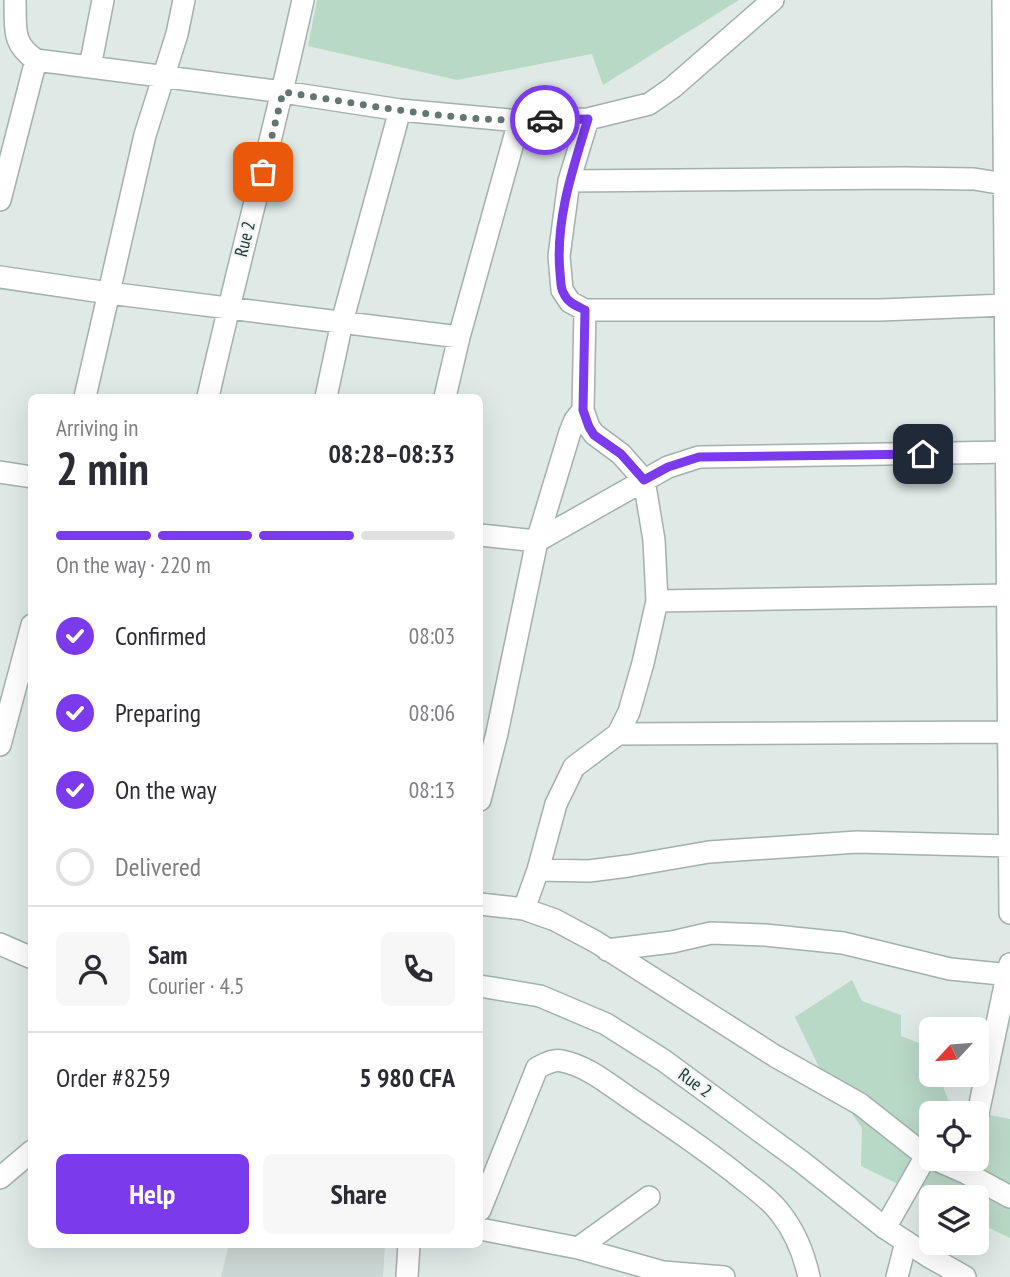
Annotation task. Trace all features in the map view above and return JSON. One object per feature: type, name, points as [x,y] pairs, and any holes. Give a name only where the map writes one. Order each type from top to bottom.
[{"type":"street","points":[[15,0],[17,39],[23,51],[36,60],[400,110],[519,121],[588,119],[649,104],[672,88],[773,0]]},
{"type":"street","points":[[90,67],[103,0]]},
{"type":"street","points":[[86,394],[145,135],[184,0]]},
{"type":"street","name":"Rue 2","points":[[209,394],[303,0]]},
{"type":"street","points":[[1003,0],[1007,184],[1010,913]]},
{"type":"street","points":[[0,200],[36,60]]},
{"type":"street","points":[[327,394],[342,322],[400,110]]},
{"type":"street","points":[[588,119],[569,181],[559,256],[562,290],[570,302],[585,310],[880,310],[1006,305]]},
{"type":"street","points":[[446,394],[519,121]]},
{"type":"street","points":[[569,181],[904,178],[974,179],[1007,184]]},
{"type":"street","points":[[0,276],[109,293],[459,337]]},
{"type":"street","points":[[524,909],[556,804],[574,767],[618,734],[629,712],[657,601],[654,540],[644,480],[621,454],[594,435],[583,410],[585,310]]},
{"type":"street","points":[[483,777],[489,731],[537,541],[570,432],[583,410]]},
{"type":"street","points":[[483,534],[537,541],[668,467],[699,457],[1008,452]]},
{"type":"street","points":[[0,472],[28,476]]},
{"type":"street","points":[[657,601],[1008,595]]},
{"type":"street","points":[[0,745],[17,669],[28,637]]},
{"type":"street","points":[[618,734],[1009,732]]},
{"type":"street","points":[[538,870],[589,871],[709,852],[857,842],[1010,846]]},
{"type":"street","points":[[483,904],[524,909],[555,920],[775,1056],[860,1104],[919,1149]]},
{"type":"street","points":[[607,950],[672,943],[711,933],[765,935],[844,943],[950,969],[1001,974],[1009,968]]},
{"type":"street","points":[[0,944],[28,956]]},
{"type":"street","points":[[981,1101],[1009,968]]},
{"type":"street","name":"Rue 2","points":[[483,986],[540,996],[606,1024],[695,1083],[802,1161],[885,1228],[965,1277]]},
{"type":"street","points":[[483,1203],[537,1068],[551,1061],[562,1061],[588,1071],[653,1114],[757,1191],[780,1212],[792,1230],[810,1277]]},
{"type":"street","points":[[0,1178],[28,1154]]},
{"type":"street","points":[[885,1228],[921,1171]]},
{"type":"street","points":[[975,1171],[1010,1197]]},
{"type":"street","points":[[578,1248],[649,1197]]},
{"type":"street","points":[[483,1230],[578,1248],[663,1272],[724,1277]]},
{"type":"street","points":[[897,1277],[906,1242]]},
{"type":"street","points":[[407,1277],[409,1248]]},
{"type":"shaded area","points":[[228,1248],[385,1248],[383,1277],[221,1277]]},
{"type":"green space","points":[[317,0],[739,0],[603,85],[592,54],[457,80],[308,46]]},
{"type":"green space","points":[[852,980],[862,1001],[901,1015],[901,1036],[919,1043],[919,1087],[943,1087],[951,1101],[919,1101],[919,1171],[989,1171],[989,1114],[1010,1119],[1010,1238],[989,1228],[989,1185],[919,1185],[919,1194],[861,1166],[862,1128],[819,1067],[795,1017]]},
{"type":"way so far","points":[[263,172],[283,92],[400,110],[519,121],[545,120]]},
{"type":"route","points":[[545,120],[588,119],[569,181],[565,205],[559,256],[562,290],[570,302],[585,310],[583,410],[589,427],[594,435],[621,454],[644,480],[668,467],[699,457],[923,454]]}]
